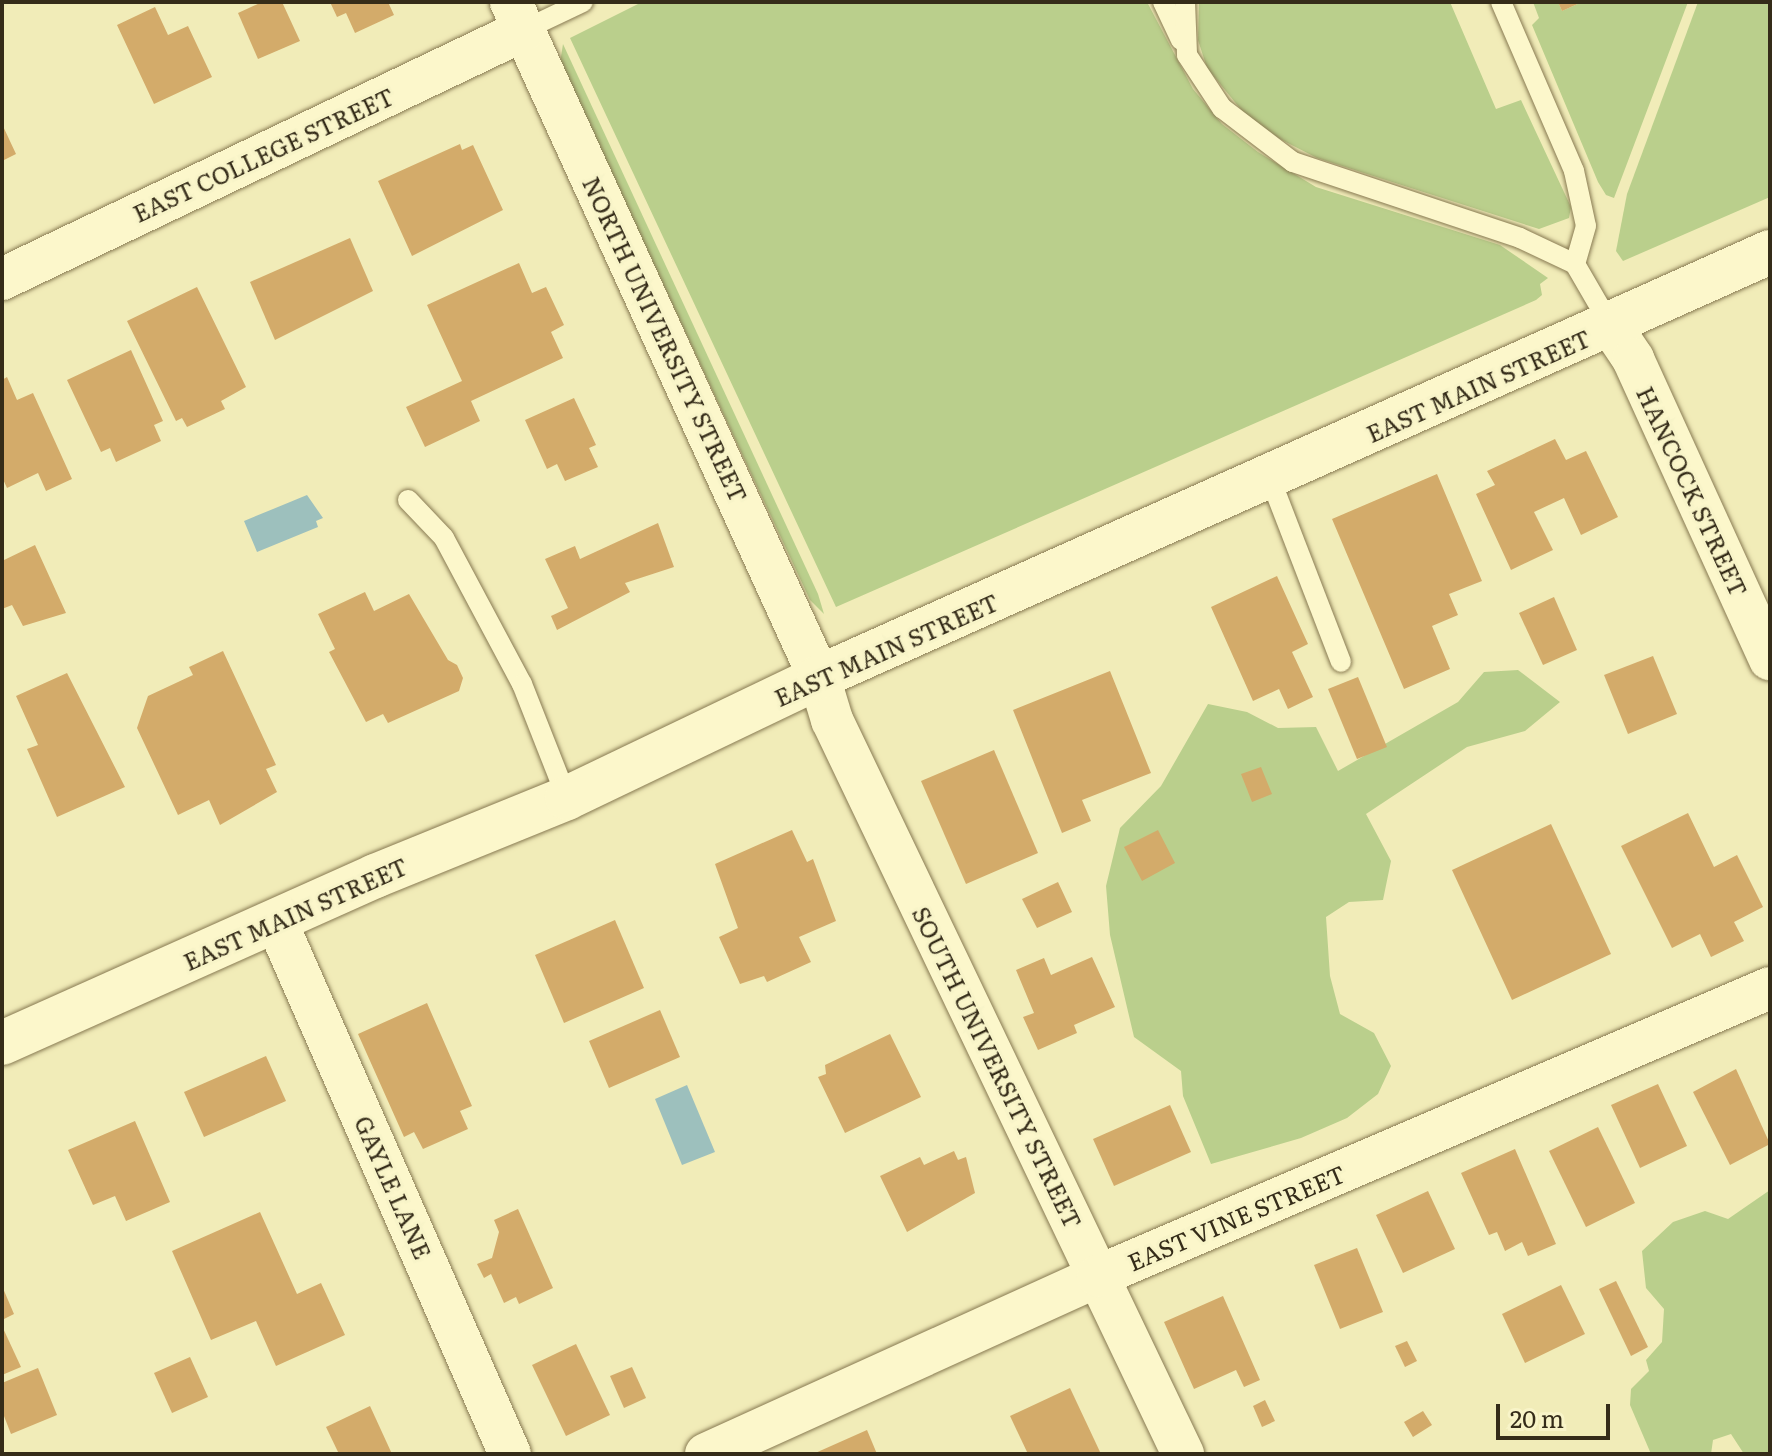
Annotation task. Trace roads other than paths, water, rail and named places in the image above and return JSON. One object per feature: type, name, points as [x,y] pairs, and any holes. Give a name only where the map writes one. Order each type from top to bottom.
[{"type":"street","name":"EAST COLLEGE STREET","points":[[2,279],[517,16]]},
{"type":"street","name":"NORTH UNIVERSITY STREET","points":[[517,16],[819,677]]},
{"type":"street","name":"EAST MAIN STREET","points":[[2,1043],[276,921],[567,798],[819,677],[1611,326],[1770,252]]},
{"type":"street","name":"HANCOCK STREET","points":[[1611,326],[1633,359],[1770,659]]},
{"type":"street","name":"SOUTH UNIVERSITY STREET","points":[[819,677],[832,720],[1183,1454]]},
{"type":"street","name":"GAYLE LANE","points":[[276,921],[510,1454]]},
{"type":"street","name":"EAST VINE STREET","points":[[706,1454],[1098,1276],[1770,988]]},
{"type":"lane","points":[[517,16],[583,2]]},
{"type":"lane","points":[[1163,2],[1187,55],[1222,108],[1293,162],[1520,238],[1575,264],[1611,326]]},
{"type":"lane","points":[[1185,2],[1187,55]]},
{"type":"lane","points":[[1501,2],[1574,171],[1586,226],[1575,264]]},
{"type":"lane","points":[[1270,478],[1341,662]]},
{"type":"lane","points":[[408,500],[444,538],[522,684],[567,798]]},
{"type":"water","points":[[307,495],[323,518],[316,521],[318,527],[257,552],[244,521]]},
{"type":"water","points":[[687,1085],[715,1152],[682,1165],[655,1099]]}]
